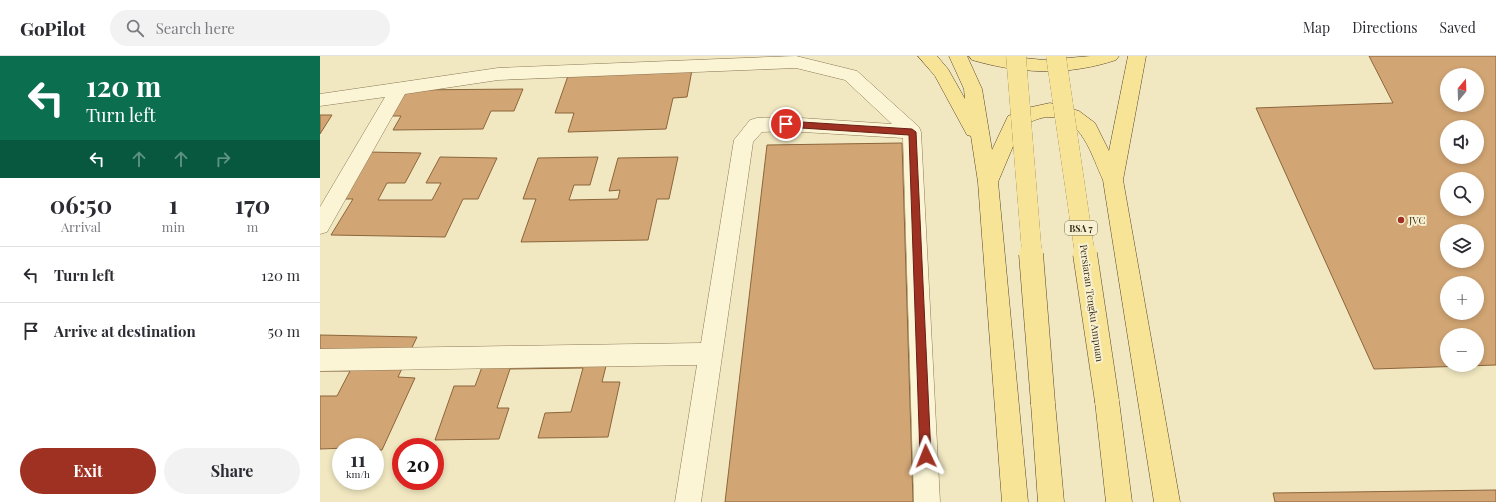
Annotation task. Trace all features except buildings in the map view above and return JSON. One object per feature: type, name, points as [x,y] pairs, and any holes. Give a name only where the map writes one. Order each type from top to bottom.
[{"type":"main road","points":[[927,56],[942,73],[982,143]]},
{"type":"main road","points":[[958,56],[973,89],[988,182],[1015,502]]},
{"type":"main road","points":[[978,56],[1002,63],[1053,67],[1101,60],[1110,56]]},
{"type":"main road","points":[[1016,56],[1051,502]]},
{"type":"main road","name":"Persiaran Tengku Ampuan","points":[[1056,56],[1107,401],[1119,502]]},
{"type":"main road","points":[[1114,180],[1137,56]]},
{"type":"main road","points":[[1128,102],[1152,56]]},
{"type":"main road","points":[[988,182],[1015,121],[1034,113],[1050,110],[1072,116],[1088,128],[1114,180],[1167,502]]},
{"type":"lane","points":[[320,100],[498,74],[796,62],[851,76],[912,132],[927,502]]},
{"type":"lane","points":[[320,226],[399,88]]},
{"type":"lane","points":[[688,502],[744,140],[758,125],[786,124],[912,132]]},
{"type":"lane","points":[[320,360],[711,354]]},
{"type":"place","name":"JVC","points":[[1401,220]]},
{"type":"route","points":[[786,124],[912,132],[926,456]]}]
